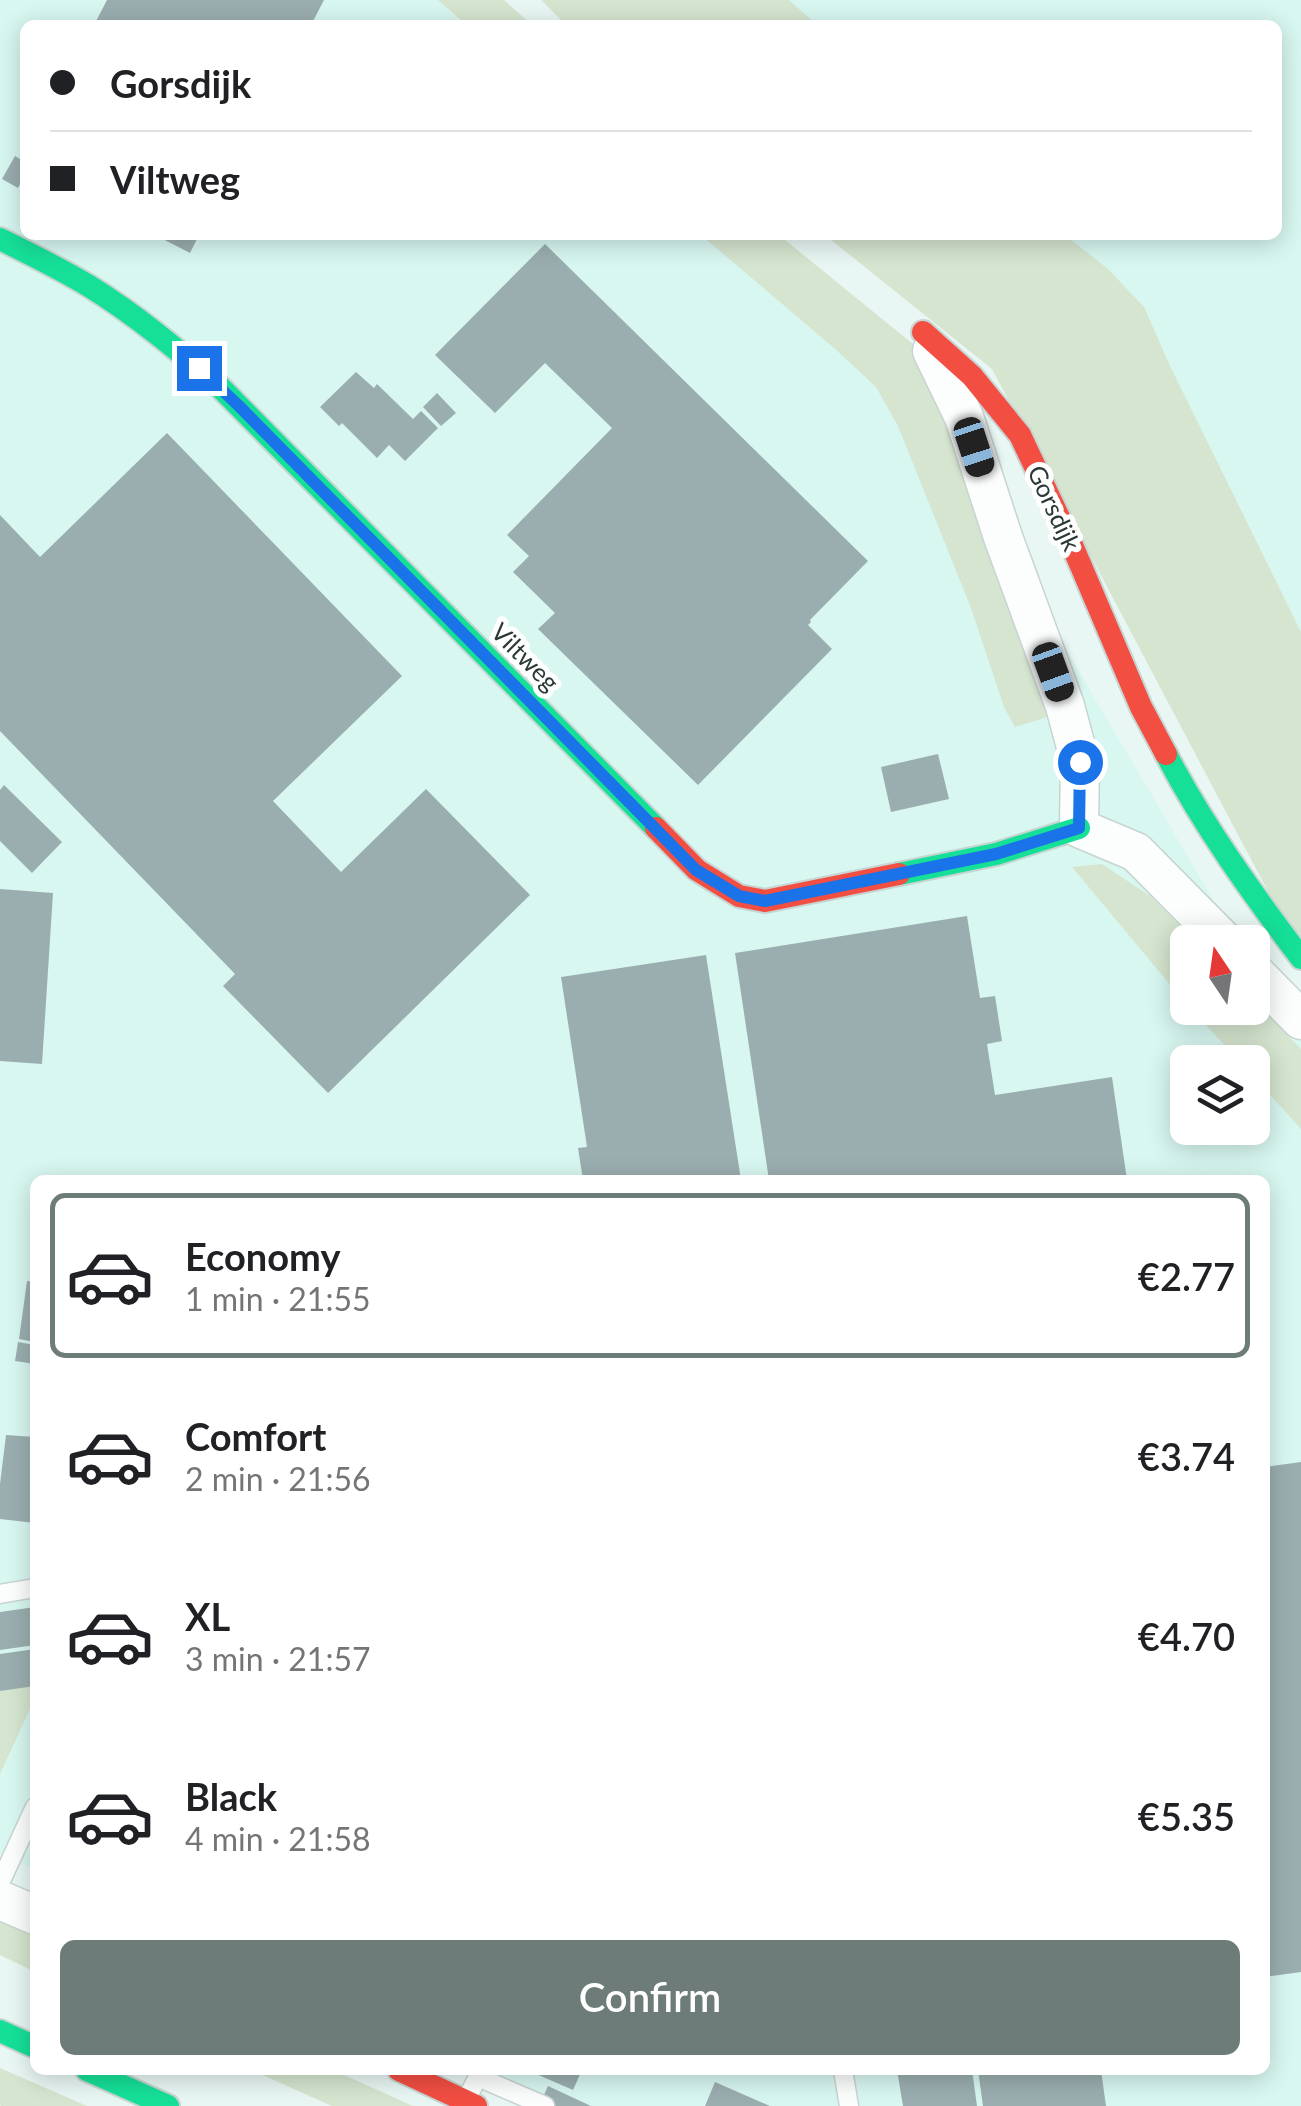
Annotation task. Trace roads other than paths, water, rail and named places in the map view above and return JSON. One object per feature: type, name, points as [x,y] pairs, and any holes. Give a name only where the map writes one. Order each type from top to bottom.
[{"type":"street","name":"Viltweg","points":[[0,240],[94,290],[199,368],[696,870],[739,896],[765,901],[996,854],[1079,828]]},
{"type":"street","name":"Gorsdijk","points":[[923,332],[964,416],[1066,706],[1080,762],[1079,828]]},
{"type":"street","name":"Gorsdijk","points":[[923,332],[972,376],[1020,436],[1142,707],[1188,796],[1301,958]]},
{"type":"street","points":[[1079,828],[1136,852],[1208,925]]},
{"type":"street","points":[[1270,988],[1301,1020]]},
{"type":"street","points":[[0,1900],[30,1913]]},
{"type":"street","points":[[0,2032],[30,2045]]},
{"type":"street","points":[[98,2075],[168,2106]]},
{"type":"street","points":[[410,2075],[471,2104]]},
{"type":"lane","points":[[0,1594],[30,1589]]},
{"type":"lane","points":[[0,1883],[30,1818]]},
{"type":"lane","points":[[844,2075],[848,2106]]},
{"type":"lane","points":[[471,2104],[478,2077],[545,2106]]}]
